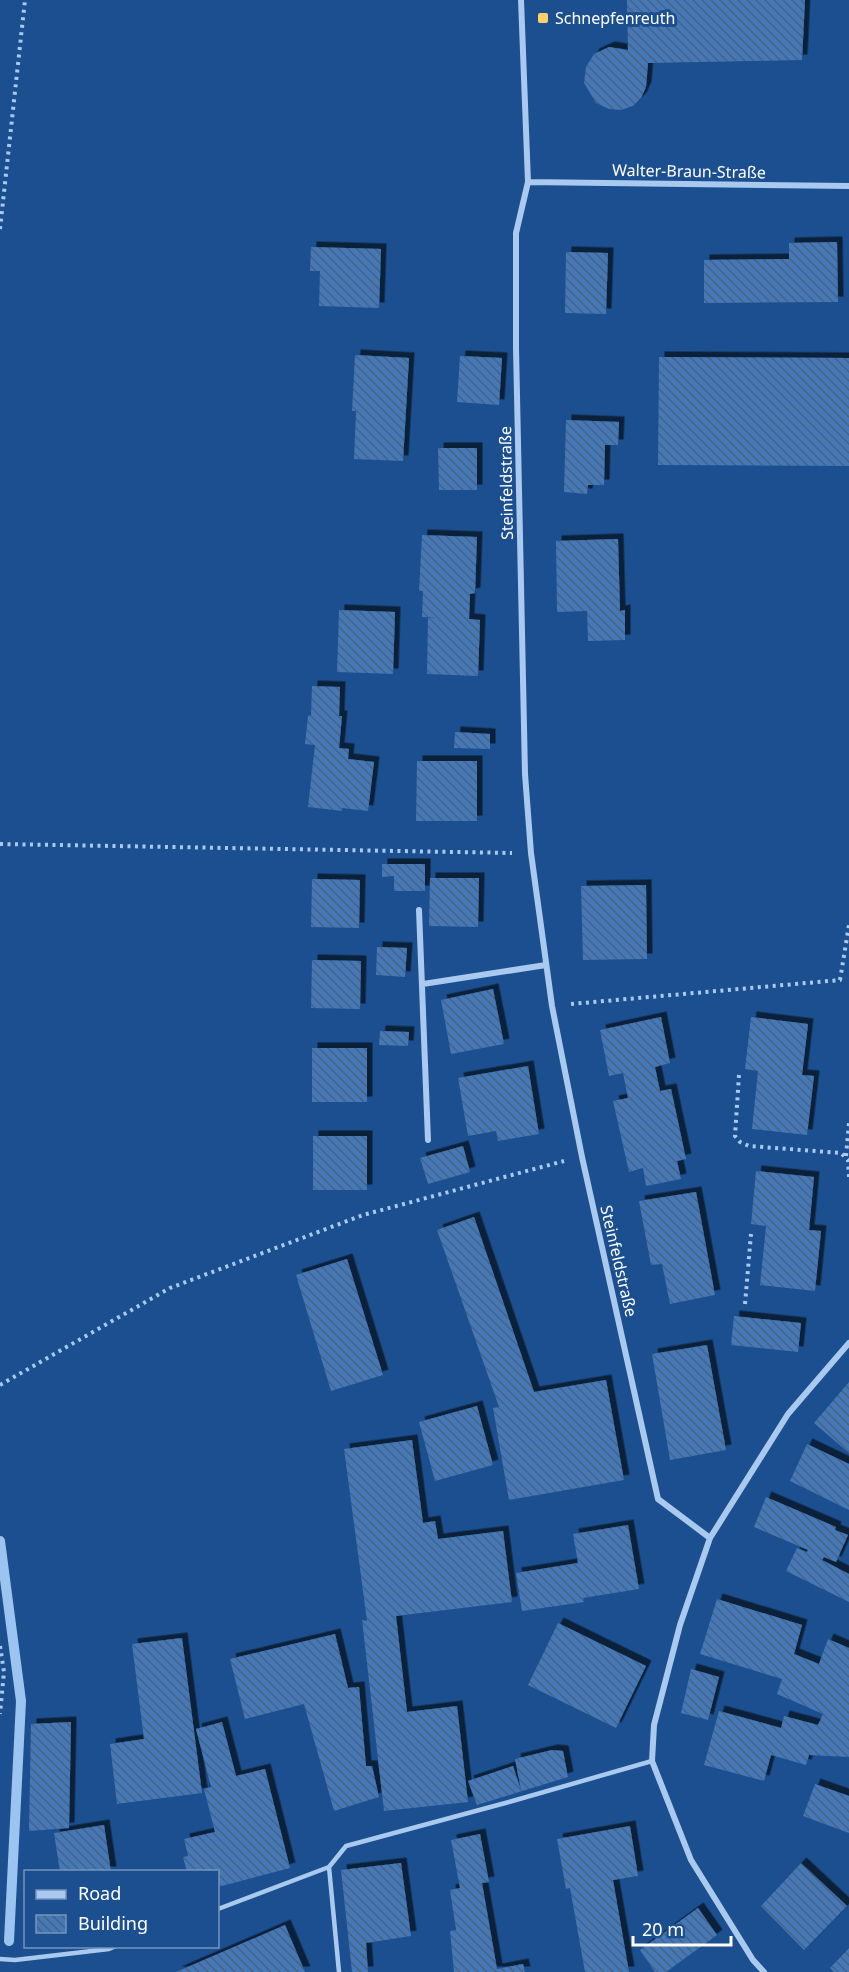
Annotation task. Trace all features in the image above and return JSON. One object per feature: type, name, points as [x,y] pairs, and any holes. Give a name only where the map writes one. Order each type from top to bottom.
[{"type":"street","name":"Steinfeldstraße","points":[[521,0],[528,182],[516,233],[516,348],[525,774],[531,853],[552,1006],[582,1157],[658,1499],[710,1538]]},
{"type":"street","name":"Walter-Braun-Straße","points":[[528,182],[849,186]]},
{"type":"street","points":[[419,910],[428,1140]]},
{"type":"street","points":[[423,984],[546,965]]},
{"type":"street","points":[[764,1972],[753,1960],[691,1860],[652,1761],[654,1725],[680,1624],[710,1538],[788,1414],[849,1343]]},
{"type":"lane","points":[[219,1909],[329,1867],[346,1846],[652,1761]]},
{"type":"lane","points":[[329,1867],[339,1972]]},
{"type":"lane","points":[[0,1959],[15,1960],[112,1948]]},
{"type":"path","points":[[0,229],[25,0]]},
{"type":"path","points":[[0,844],[531,853]]},
{"type":"path","points":[[552,1006],[840,980],[849,925]]},
{"type":"path","points":[[739,1075],[735,1136],[740,1142],[749,1146],[841,1153],[846,1156]]},
{"type":"path","points":[[849,1123],[846,1156],[849,1178]]},
{"type":"path","points":[[0,1384],[170,1288],[363,1215],[582,1157]]},
{"type":"path","points":[[745,1304],[751,1234]]},
{"type":"path","points":[[0,1646],[4,1672],[0,1714]]},
{"type":"building","points":[[627,0],[805,0],[802,60],[648,63],[646,87],[641,98],[633,106],[621,110],[609,109],[596,103],[584,83],[586,67],[594,54],[609,47],[628,50]]},
{"type":"building","points":[[837,242],[838,302],[704,303],[704,260],[789,259],[789,243]]},
{"type":"building","points":[[311,247],[381,249],[379,308],[319,306],[320,271],[310,271]]},
{"type":"building","points":[[566,252],[608,253],[606,314],[565,313]]},
{"type":"building","points":[[355,355],[409,358],[403,461],[354,459],[356,411],[352,411]]},
{"type":"building","points":[[460,356],[502,358],[499,405],[457,402]]},
{"type":"building","points":[[659,357],[849,358],[849,466],[658,465]]},
{"type":"building","points":[[566,420],[619,422],[618,445],[605,445],[604,485],[588,485],[587,494],[564,492]]},
{"type":"building","points":[[438,448],[477,448],[477,490],[439,490]]},
{"type":"building","points":[[422,535],[477,537],[475,593],[470,594],[469,619],[480,620],[478,676],[427,674],[428,618],[437,618],[422,617],[423,591],[419,591]]},
{"type":"building","points":[[618,539],[620,611],[625,610],[625,640],[588,641],[587,611],[557,612],[556,541]]},
{"type":"building","points":[[339,610],[395,612],[393,674],[337,672]]},
{"type":"building","points":[[312,686],[340,687],[339,716],[342,716],[339,748],[349,749],[348,759],[374,762],[368,811],[308,807],[315,745],[305,744],[308,716],[311,715]]},
{"type":"building","points":[[455,732],[490,734],[490,749],[454,748]]},
{"type":"building","points":[[417,761],[477,761],[477,821],[416,821]]},
{"type":"building","points":[[382,864],[425,864],[425,891],[394,891],[394,876],[382,877]]},
{"type":"building","points":[[430,878],[479,878],[478,927],[429,926]]},
{"type":"building","points":[[312,879],[360,880],[359,928],[311,927]]},
{"type":"building","points":[[646,885],[647,959],[583,960],[581,886]]},
{"type":"building","points":[[377,947],[407,948],[405,977],[376,975]]},
{"type":"building","points":[[312,960],[361,961],[360,1009],[311,1008]]},
{"type":"building","points":[[493,989],[504,1044],[451,1054],[441,1000]]},
{"type":"building","points":[[661,1017],[670,1063],[655,1067],[660,1091],[671,1089],[686,1159],[677,1161],[681,1179],[646,1186],[643,1168],[629,1172],[613,1101],[628,1098],[623,1073],[609,1076],[600,1030]]},
{"type":"building","points":[[751,1017],[808,1024],[802,1075],[814,1076],[807,1135],[752,1129],[758,1071],[745,1069]]},
{"type":"building","points":[[380,1031],[409,1032],[408,1046],[379,1045]]},
{"type":"building","points":[[312,1048],[367,1048],[367,1102],[312,1102]]},
{"type":"building","points":[[528,1066],[539,1134],[498,1141],[496,1131],[468,1136],[458,1078]]},
{"type":"building","points":[[313,1136],[367,1136],[367,1190],[313,1190]]},
{"type":"building","points":[[463,1146],[470,1172],[428,1184],[420,1158]]},
{"type":"building","points":[[756,1171],[814,1177],[809,1230],[821,1231],[815,1291],[760,1285],[766,1226],[751,1224]]},
{"type":"building","points":[[696,1192],[715,1295],[670,1304],[662,1264],[651,1265],[639,1201]]},
{"type":"building","points":[[474,1217],[534,1392],[606,1380],[624,1480],[509,1500],[493,1408],[499,1407],[437,1230]]},
{"type":"building","points":[[347,1259],[383,1375],[331,1391],[296,1275]]},
{"type":"building","points":[[734,1316],[801,1323],[798,1352],[731,1345]]},
{"type":"building","points":[[707,1345],[726,1450],[670,1460],[652,1354]]},
{"type":"building","points":[[849,1382],[849,1453],[814,1423]]},
{"type":"building","points":[[477,1406],[493,1465],[435,1481],[419,1422]]},
{"type":"building","points":[[412,1440],[423,1523],[435,1521],[438,1539],[503,1531],[512,1602],[396,1616],[407,1712],[457,1706],[468,1802],[384,1811],[362,1620],[367,1621],[344,1449]]},
{"type":"building","points":[[807,1444],[849,1464],[849,1510],[790,1481]]},
{"type":"building","points":[[766,1497],[836,1527],[835,1530],[848,1535],[836,1562],[824,1557],[822,1560],[849,1574],[849,1602],[786,1571],[797,1548],[807,1552],[808,1550],[754,1527]]},
{"type":"building","points":[[628,1525],[639,1589],[583,1598],[584,1602],[522,1611],[516,1573],[578,1563],[573,1534]]},
{"type":"building","points":[[717,1599],[802,1625],[794,1654],[819,1664],[828,1639],[849,1648],[849,1757],[809,1755],[806,1765],[771,1755],[764,1781],[704,1765],[719,1711],[781,1728],[784,1716],[818,1725],[823,1714],[777,1694],[782,1679],[700,1654]]},
{"type":"building","points":[[558,1623],[646,1666],[616,1728],[528,1685]]},
{"type":"building","points":[[335,1634],[348,1688],[359,1687],[366,1766],[372,1766],[379,1797],[334,1811],[304,1704],[245,1719],[230,1659]]},
{"type":"building","points":[[182,1638],[202,1793],[117,1804],[110,1744],[144,1739],[132,1644]]},
{"type":"building","points":[[691,1669],[719,1677],[708,1720],[681,1713]]},
{"type":"building","points":[[71,1722],[69,1828],[29,1831],[31,1724]]},
{"type":"building","points":[[222,1722],[236,1776],[265,1769],[290,1868],[219,1887],[219,1870],[186,1870],[183,1857],[188,1856],[184,1839],[215,1832],[204,1789],[211,1787],[196,1729]]},
{"type":"building","points":[[552,1750],[563,1751],[568,1777],[477,1805],[468,1781],[513,1766],[521,1790],[515,1759]]},
{"type":"building","points":[[815,1784],[849,1796],[849,1833],[803,1816]]},
{"type":"building","points":[[104,1825],[111,1870],[60,1870],[54,1833]]},
{"type":"building","points":[[630,1826],[638,1876],[613,1880],[629,1972],[585,1972],[570,1888],[566,1889],[557,1839]]},
{"type":"building","points":[[480,1834],[489,1882],[482,1883],[497,1969],[523,1964],[525,1972],[454,1972],[450,1931],[456,1930],[450,1890],[460,1888],[451,1840]]},
{"type":"building","points":[[401,1863],[411,1936],[366,1943],[368,1972],[352,1972],[341,1870]]},
{"type":"building","points":[[801,1863],[847,1906],[804,1950],[761,1906]]},
{"type":"building","points":[[698,1908],[717,1935],[666,1972],[655,1972],[640,1950]]},
{"type":"building","points":[[285,1925],[305,1972],[176,1972]]},
{"type":"building","points":[[849,1948],[849,1972],[834,1972],[830,1968]]},
{"type":"waterway","points":[[0,1541],[21,1701],[9,1941]]},
{"type":"place","name":"Schnepfenreuth","points":[[543,18]]}]
